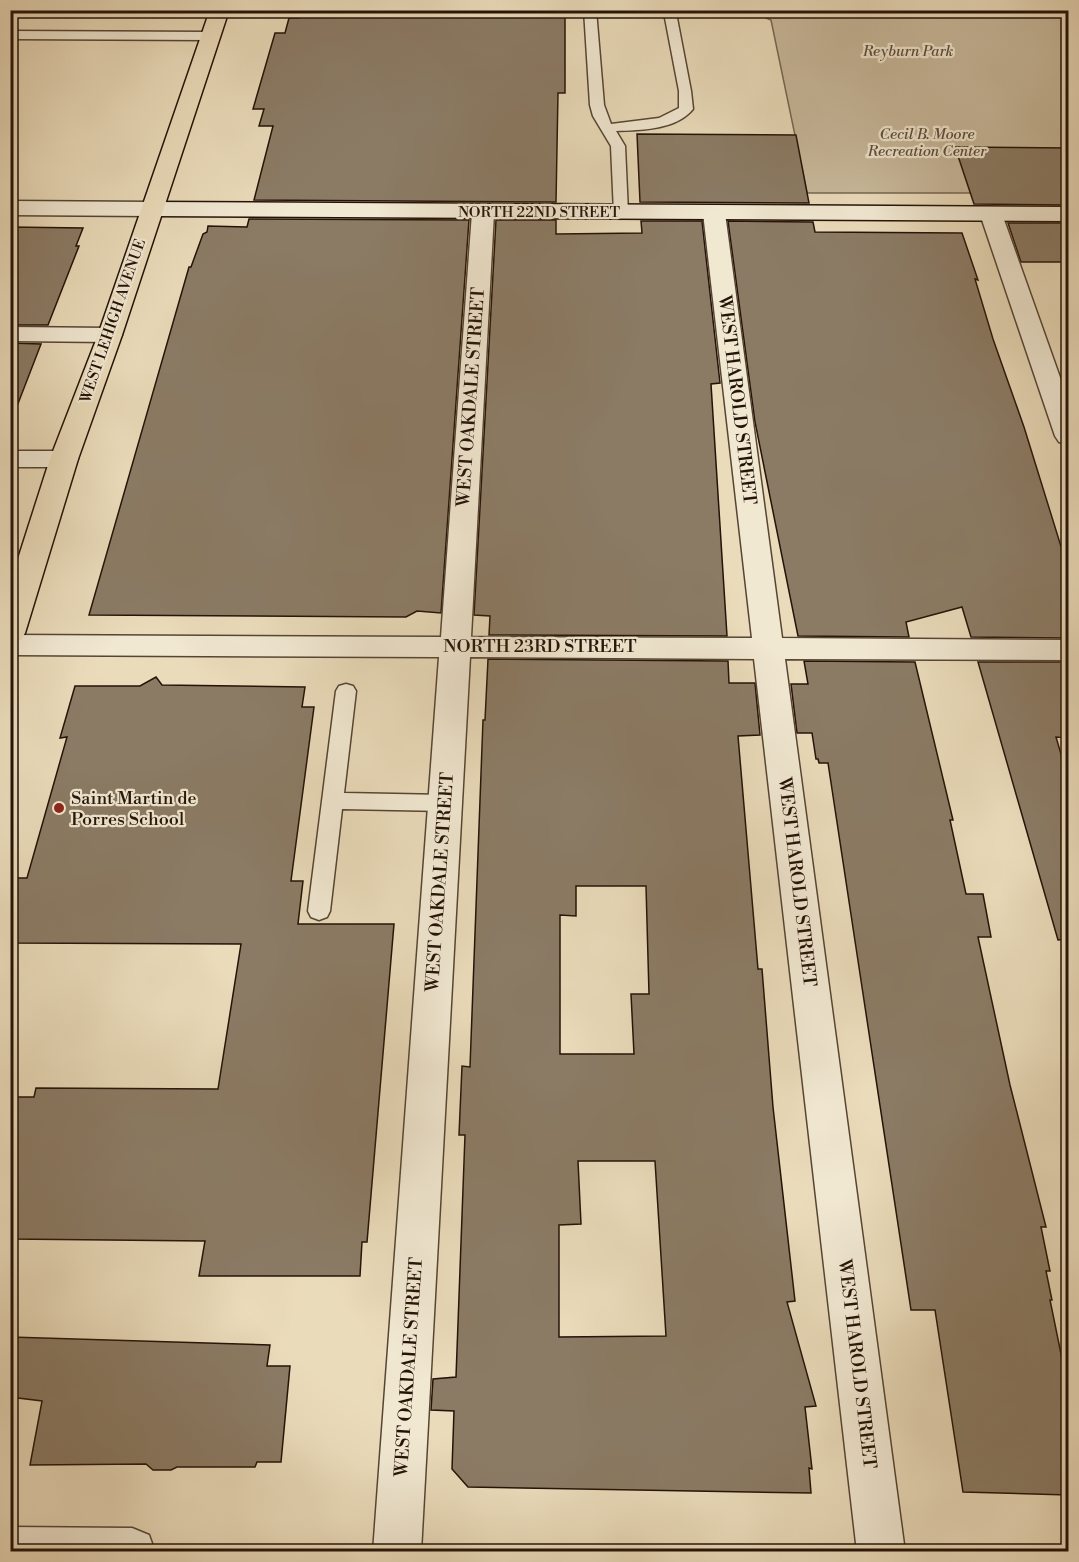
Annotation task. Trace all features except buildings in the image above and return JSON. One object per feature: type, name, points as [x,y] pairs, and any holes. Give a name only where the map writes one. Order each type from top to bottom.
[{"type":"main road","name":"WEST LEHIGH AVENUE","points":[[10,633],[64,459],[110,335],[220,10]]},
{"type":"street","name":"NORTH 22ND STREET","points":[[10,208],[483,213],[1068,214]]},
{"type":"street","name":"WEST OAKDALE STREET","points":[[397,1551],[483,213]]},
{"type":"street","name":"WEST HAROLD STREET","points":[[714,213],[881,1551]]},
{"type":"street","points":[[991,214],[1068,436]]},
{"type":"street","points":[[10,334],[110,335]]},
{"type":"street","points":[[10,459],[64,459]]},
{"type":"street","name":"NORTH 23RD STREET","points":[[10,645],[455,645],[1068,650]]},
{"type":"street","points":[[10,1551],[132,1551]]},
{"type":"lane","points":[[590,10],[597,105],[618,146],[621,213]]},
{"type":"lane","points":[[609,128],[667,121],[680,116],[686,109],[685,91],[671,18],[665,10]]},
{"type":"lane","points":[[10,34],[210,36]]},
{"type":"lane","points":[[319,911],[346,691]]},
{"type":"lane","points":[[332,801],[445,803]]},
{"type":"green space","points":[[748,11],[1068,11],[1068,193],[807,193],[771,20]]},
{"type":"place","name":"Saint Martin de Porres School","points":[[59,808]]},
{"type":"park label","name":"Reyburn Park","points":[[908,51]]},
{"type":"park label","name":"Cecil B. Moore Recreation Center","points":[[927,142]]}]
